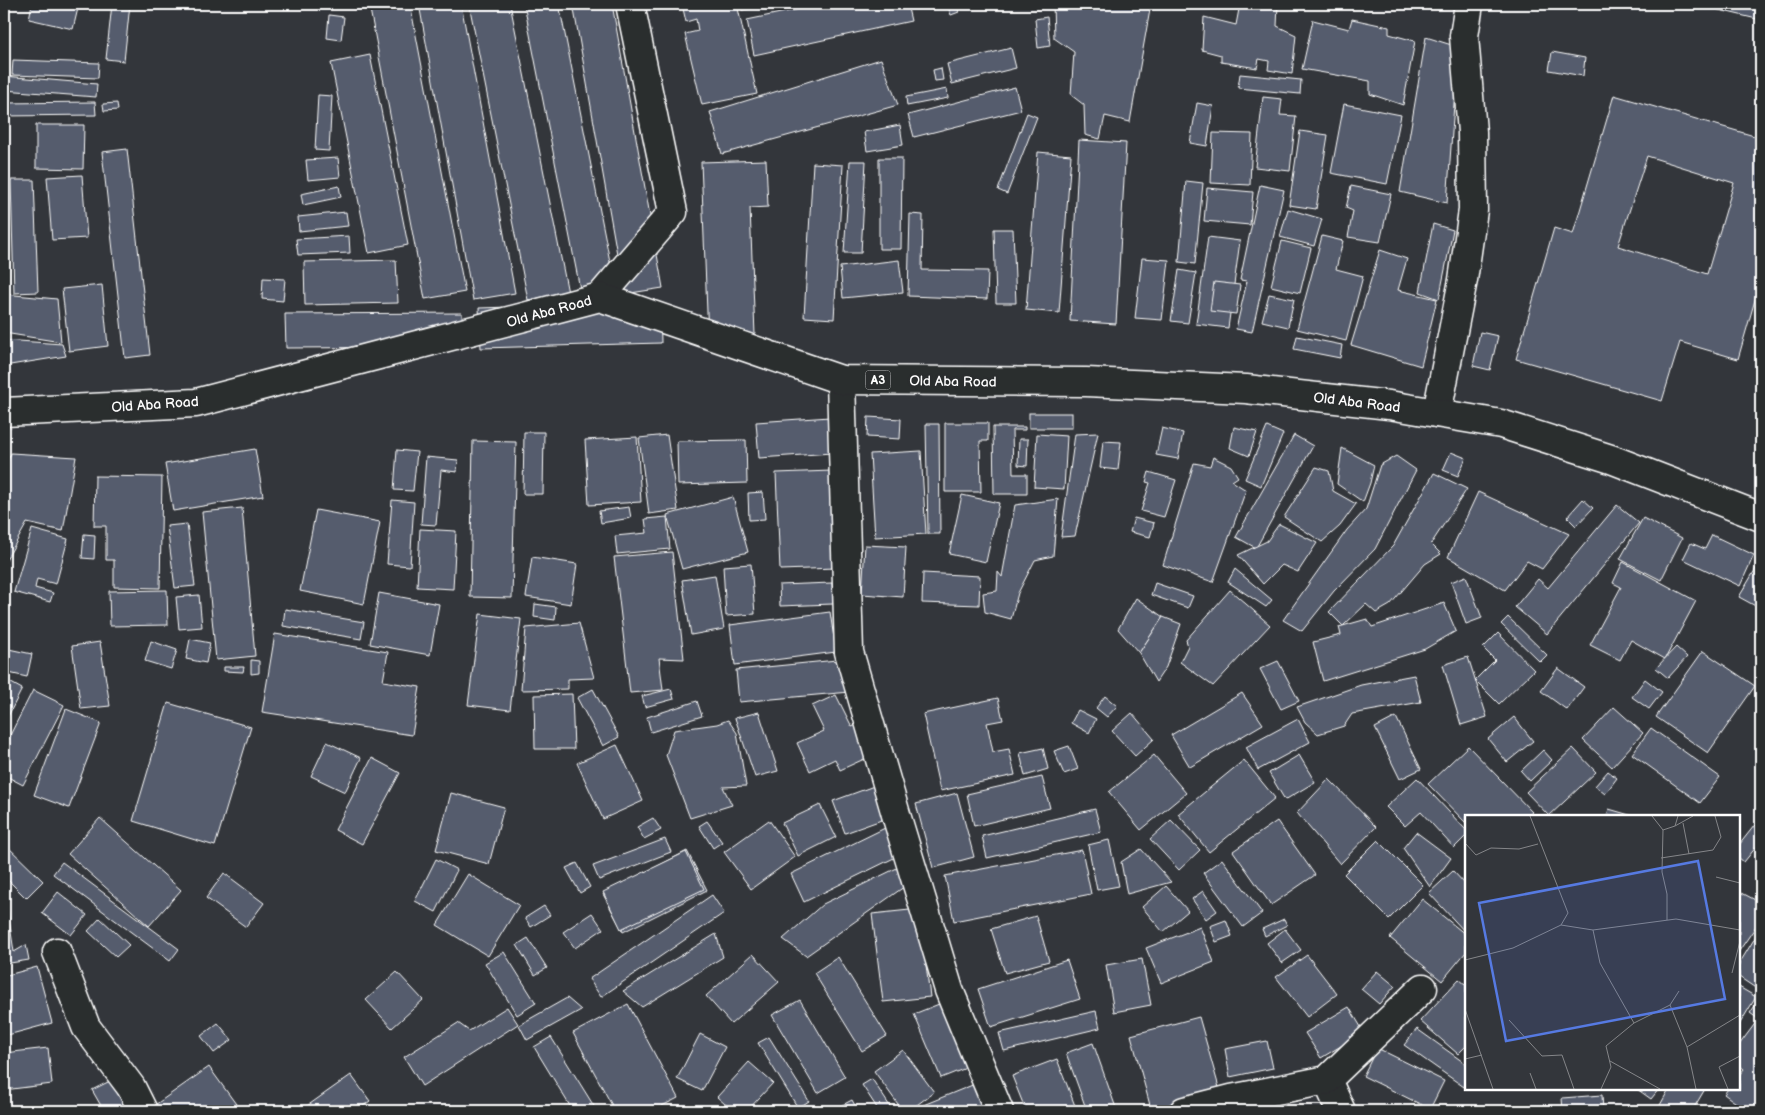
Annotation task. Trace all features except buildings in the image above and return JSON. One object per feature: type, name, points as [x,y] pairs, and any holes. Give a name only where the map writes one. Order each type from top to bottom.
[{"type":"street","points":[[600,297],[673,212],[630,4]]},
{"type":"street","points":[[1437,413],[1463,280],[1473,210],[1472,132],[1464,36],[1469,4]]},
{"type":"street","name":"Old Aba Road","points":[[4,412],[196,403],[600,297],[841,380],[1086,382],[1246,389],[1389,405],[1501,424],[1593,453],[1761,517]]},
{"type":"street","points":[[841,380],[850,652],[897,818],[950,990],[998,1111]]},
{"type":"street","points":[[58,952],[86,1027],[130,1087],[142,1111]]},
{"type":"street","points":[[1184,1111],[1231,1098],[1327,1080],[1422,988]]},
{"type":"street","points":[[1327,1080],[1341,1111]]}]
